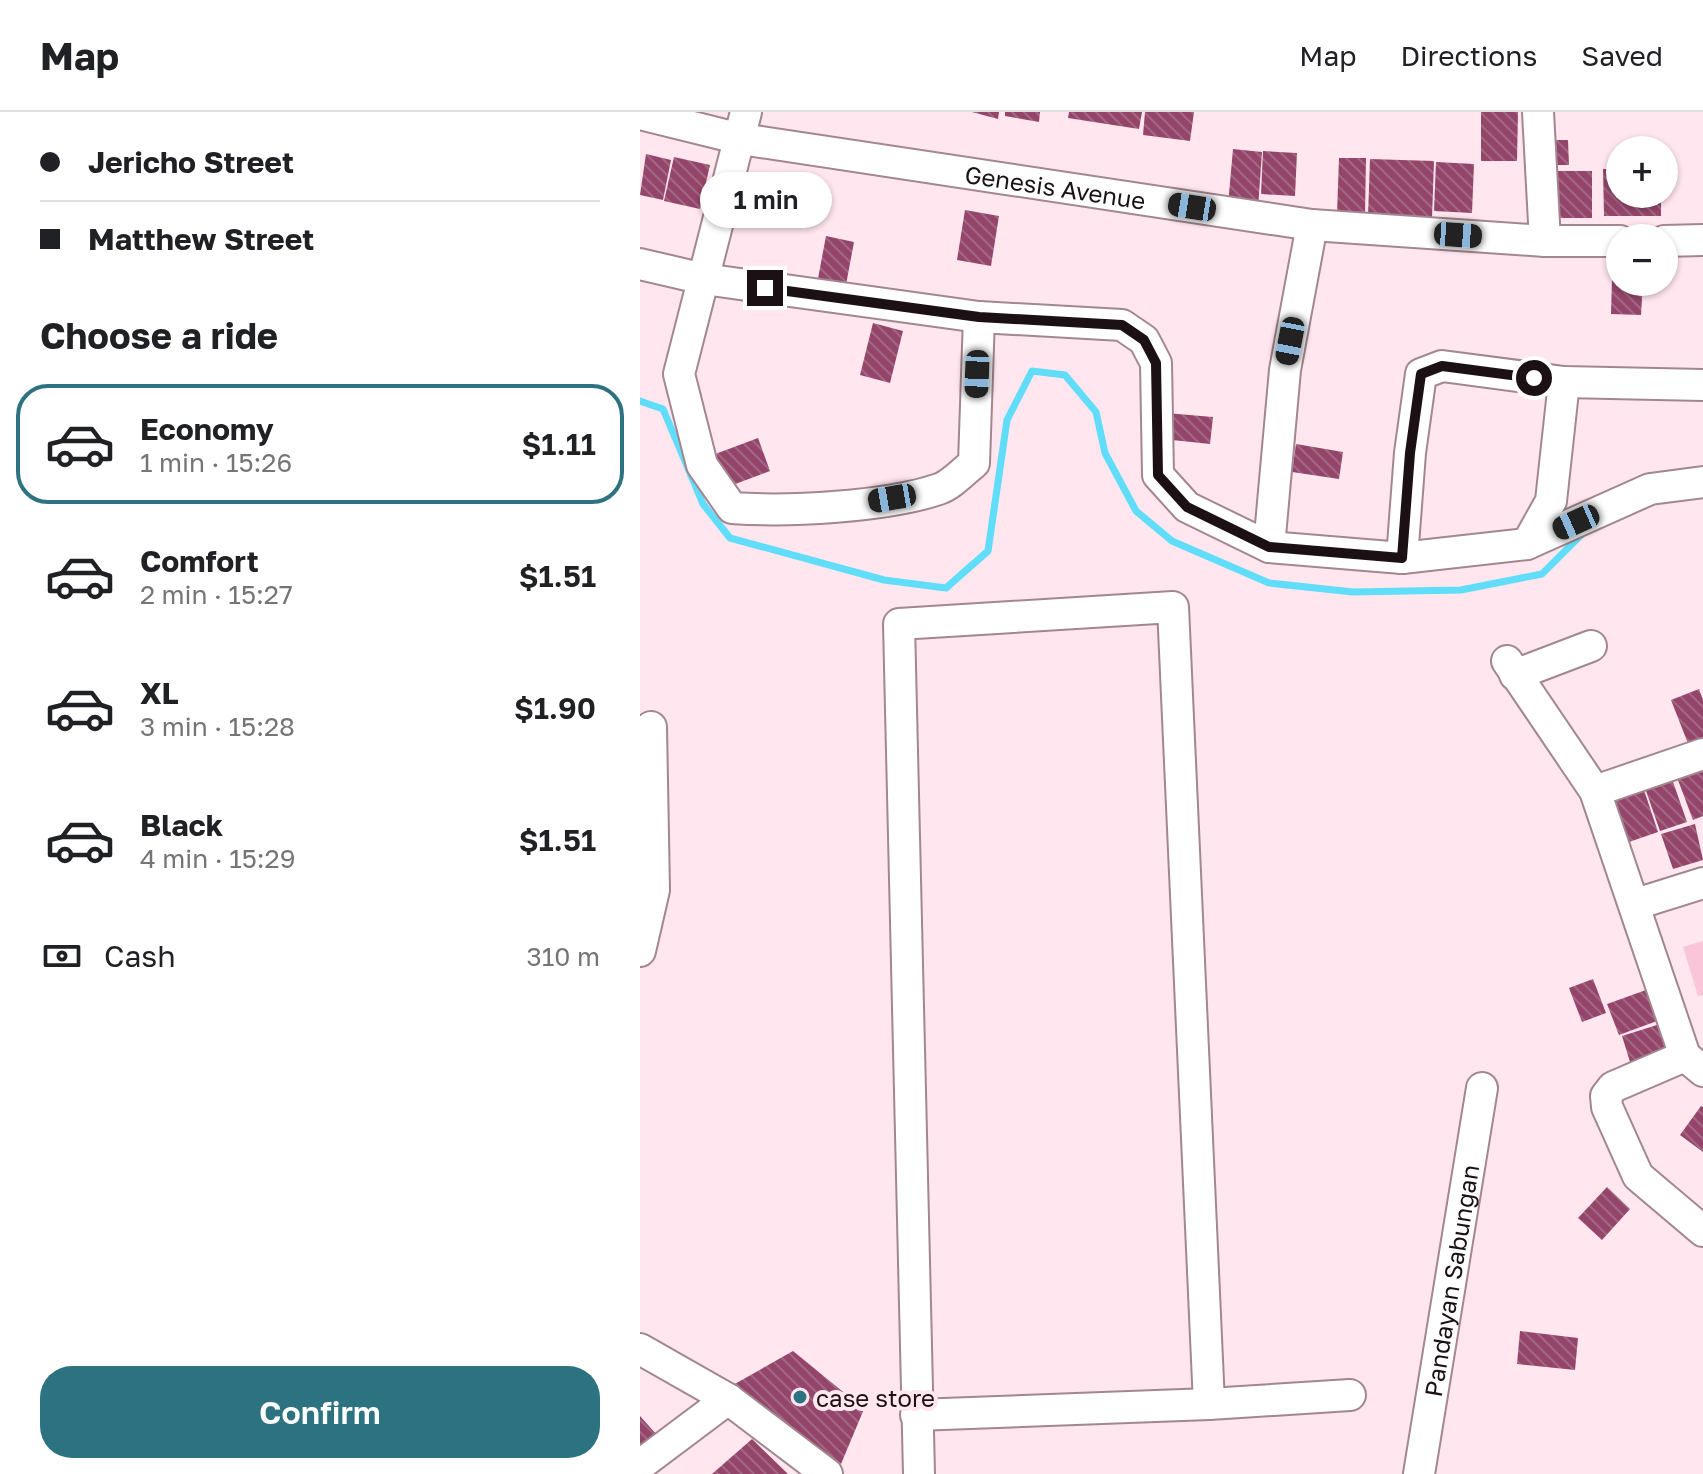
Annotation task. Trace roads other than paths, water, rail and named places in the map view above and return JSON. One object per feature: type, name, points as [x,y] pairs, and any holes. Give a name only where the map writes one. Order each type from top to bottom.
[{"type":"street","points":[[1538,112],[1545,241]]},
{"type":"street","name":"Genesis Avenue","points":[[640,114],[743,126],[1312,225],[1545,241],[1606,241]]},
{"type":"street","points":[[743,126],[679,374],[702,465],[732,508],[775,511],[942,489],[974,463],[979,317]]},
{"type":"street","points":[[1269,547],[1285,370],[1312,225]]},
{"type":"street","points":[[1678,241],[1703,240]]},
{"type":"street","points":[[640,264],[704,279],[979,317],[1122,325],[1144,340],[1156,363],[1158,475],[1187,507],[1269,547],[1402,558],[1527,544],[1650,489],[1703,482]]},
{"type":"street","points":[[1402,558],[1410,453],[1421,374],[1442,366],[1564,382],[1703,385]]},
{"type":"street","points":[[1527,544],[1551,501],[1564,382]]},
{"type":"street","points":[[919,1474],[899,624],[1173,607],[1209,1404]]},
{"type":"street","points":[[1591,646],[1511,668],[1595,791],[1694,1063],[1613,1087],[1606,1096],[1607,1107],[1638,1176],[1703,1231]]},
{"type":"street","points":[[640,951],[654,890],[651,727]]},
{"type":"street","points":[[1595,791],[1703,754]]},
{"type":"street","points":[[1636,904],[1703,883]]},
{"type":"street","name":"Pandayan Sabungan","points":[[1419,1474],[1482,1088]]},
{"type":"street","points":[[640,1349],[728,1399],[827,1474]]},
{"type":"street","points":[[916,1415],[1209,1404],[1350,1395]]},
{"type":"street","points":[[640,1465],[728,1399]]},
{"type":"waterway","points":[[640,401],[663,409],[703,504],[730,538],[884,580],[946,588],[988,551],[1007,420],[1032,371],[1065,375],[1096,412],[1105,453],[1136,511],[1172,541],[1269,583],[1353,592],[1461,590],[1542,574],[1581,535]]},
{"type":"place","name":"case store","points":[[800,1397]]}]
